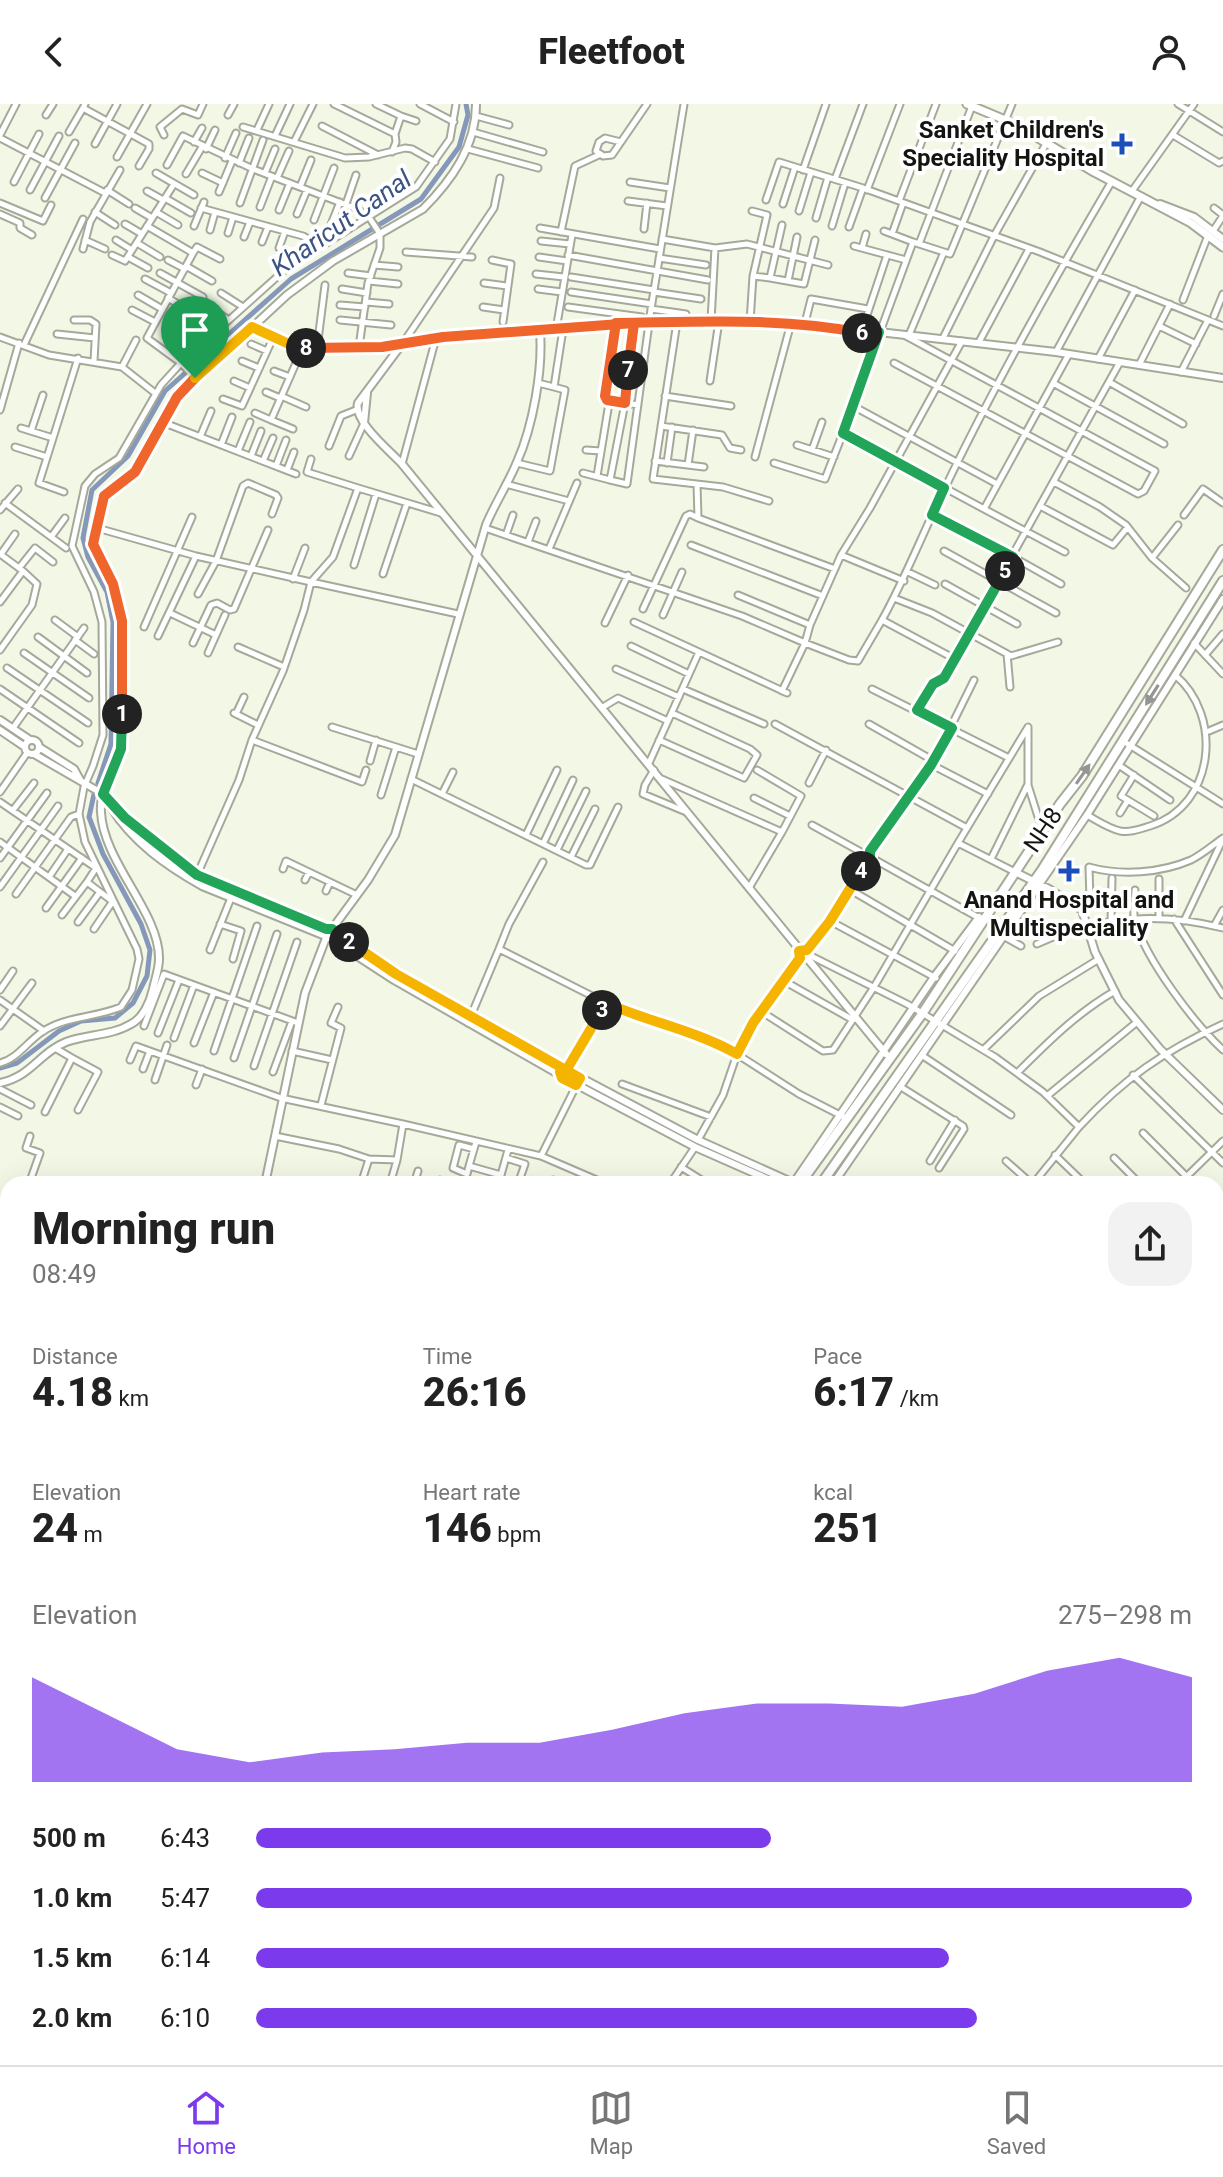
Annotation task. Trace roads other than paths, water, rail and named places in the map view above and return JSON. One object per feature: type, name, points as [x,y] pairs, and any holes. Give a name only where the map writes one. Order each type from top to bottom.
[{"type":"main road","points":[[970,105],[986,107],[1112,181],[1193,220],[1223,245]]},
{"type":"main road","name":"NH8","points":[[802,1176],[918,1012],[944,982],[981,919],[1082,776],[1223,550]]},
{"type":"main road","name":"NH8","points":[[827,1176],[939,1025],[1084,814],[1123,741],[1171,672],[1187,637],[1223,581]]},
{"type":"street","points":[[16,104],[0,137],[129,204]]},
{"type":"street","points":[[46,115],[53,104]]},
{"type":"street","points":[[95,144],[117,104]]},
{"type":"street","points":[[117,157],[147,104]]},
{"type":"street","points":[[164,135],[160,127],[182,109],[198,115],[203,104]]},
{"type":"street","points":[[228,115],[234,104]]},
{"type":"street","points":[[257,130],[269,104]]},
{"type":"street","points":[[275,136],[290,104]]},
{"type":"street","points":[[294,142],[313,104]]},
{"type":"street","points":[[334,104],[395,134]]},
{"type":"street","points":[[376,104],[416,121]]},
{"type":"street","points":[[420,104],[454,122]]},
{"type":"street","points":[[0,1063],[11,1059],[44,1031],[63,1021],[121,1007],[132,990],[139,959],[131,931],[96,868],[82,832],[79,814],[83,782],[103,735],[102,622],[94,592],[72,546],[85,486],[95,474],[119,458],[155,393],[243,307],[287,268],[410,193],[450,139],[456,104]]},
{"type":"street","points":[[0,1086],[22,1077],[55,1048],[70,1040],[117,1031],[134,1023],[151,997],[159,960],[149,923],[104,836],[100,809],[123,736],[122,621],[113,584],[93,544],[104,496],[135,472],[177,397],[194,377],[300,284],[379,233],[423,209],[468,149],[476,104]]},
{"type":"street","points":[[621,142],[605,138],[599,142],[596,151],[612,155],[621,142],[647,104]]},
{"type":"street","points":[[583,473],[627,484],[647,322],[684,104]]},
{"type":"street","points":[[803,170],[826,104]]},
{"type":"street","points":[[816,218],[863,104]]},
{"type":"street","points":[[849,227],[900,104]]},
{"type":"street","points":[[892,234],[936,104]]},
{"type":"street","points":[[884,231],[950,254],[1012,104]]},
{"type":"street","points":[[1178,104],[1223,132]]},
{"type":"street","points":[[1132,191],[1194,104]]},
{"type":"street","points":[[774,463],[825,479],[906,260],[932,213],[970,105]]},
{"type":"street","points":[[69,132],[84,106],[149,144],[139,166]]},
{"type":"street","points":[[392,153],[401,116]]},
{"type":"street","points":[[476,116],[509,125]]},
{"type":"street","points":[[322,126],[378,155]]},
{"type":"street","points":[[243,127],[345,158],[392,153],[405,148],[435,162]]},
{"type":"street","points":[[194,142],[202,128]]},
{"type":"street","points":[[186,174],[215,130]]},
{"type":"street","points":[[473,132],[543,152]]},
{"type":"street","points":[[219,192],[232,160],[236,133]]},
{"type":"street","points":[[14,182],[39,134]]},
{"type":"street","points":[[1173,135],[1219,163],[1223,161]]},
{"type":"street","points":[[30,190],[59,136]]},
{"type":"street","points":[[167,165],[183,136],[204,148],[343,203],[369,217],[379,233],[380,248],[370,278],[359,347]]},
{"type":"street","points":[[232,160],[249,138]]},
{"type":"street","points":[[240,203],[263,140]]},
{"type":"street","points":[[943,338],[994,236],[1047,142]]},
{"type":"street","points":[[45,198],[75,143]]},
{"type":"street","points":[[265,173],[275,149]]},
{"type":"street","points":[[468,149],[538,168]]},
{"type":"street","points":[[260,207],[289,151]]},
{"type":"street","points":[[561,232],[575,166],[601,154]]},
{"type":"street","points":[[300,187],[311,160]]},
{"type":"street","points":[[766,200],[779,162],[932,213],[1211,318],[1223,326]]},
{"type":"street","points":[[783,204],[795,167]]},
{"type":"street","points":[[314,220],[334,168]]},
{"type":"street","points":[[83,249],[95,212],[120,170]]},
{"type":"street","points":[[799,211],[811,172]]},
{"type":"street","points":[[156,173],[194,195]]},
{"type":"street","points":[[202,173],[223,183]]},
{"type":"street","points":[[330,227],[356,175]]},
{"type":"street","points":[[500,178],[494,208],[356,410],[649,763],[854,1018],[888,1055]]},
{"type":"street","points":[[485,528],[628,575],[858,661],[904,581],[944,488],[984,412],[1064,262],[1112,181]]},
{"type":"street","points":[[630,182],[670,188]]},
{"type":"street","points":[[279,210],[290,183]]},
{"type":"street","points":[[832,226],[845,183]]},
{"type":"street","points":[[112,255],[125,261],[174,184]]},
{"type":"street","points":[[297,214],[307,190]]},
{"type":"street","points":[[147,191],[191,213]]},
{"type":"street","points":[[1056,352],[1141,196]]},
{"type":"street","points":[[628,201],[667,206]]},
{"type":"street","points":[[0,203],[43,221],[51,205]]},
{"type":"street","points":[[644,229],[647,203]]},
{"type":"street","points":[[194,226],[202,205],[215,212],[285,231],[320,246]]},
{"type":"street","points":[[1158,205],[1194,217],[1213,231],[1223,245]]},
{"type":"street","points":[[1158,205],[1207,238],[1223,245]]},
{"type":"street","points":[[135,208],[178,225]]},
{"type":"street","points":[[1213,231],[1223,215],[1214,208]]},
{"type":"street","points":[[750,322],[753,276],[767,215],[752,211]]},
{"type":"street","points":[[95,212],[115,225]]},
{"type":"street","points":[[210,230],[215,212]]},
{"type":"street","points":[[0,214],[20,223],[20,228],[32,235]]},
{"type":"street","points":[[228,233],[233,217]]},
{"type":"street","points":[[0,410],[22,344],[83,219]]},
{"type":"street","points":[[244,237],[250,222]]},
{"type":"street","points":[[125,224],[142,234]]},
{"type":"street","points":[[770,278],[782,225]]},
{"type":"street","points":[[147,226],[193,253]]},
{"type":"street","points":[[262,242],[268,227]]},
{"type":"street","points":[[540,228],[660,249]]},
{"type":"street","points":[[279,248],[285,231]]},
{"type":"street","points":[[866,234],[858,247],[906,260]]},
{"type":"street","points":[[554,387],[562,292],[568,277],[572,235]]},
{"type":"street","points":[[788,281],[797,237]]},
{"type":"street","points":[[1183,300],[1207,238]]},
{"type":"street","points":[[662,239],[715,248],[747,244],[828,265]]},
{"type":"street","points":[[85,240],[105,249]]},
{"type":"street","points":[[116,240],[132,250]]},
{"type":"street","points":[[753,276],[804,284],[815,240]]},
{"type":"street","points":[[541,241],[570,244]]},
{"type":"street","points":[[137,243],[160,257]]},
{"type":"street","points":[[194,377],[147,338],[197,247],[220,259]]},
{"type":"street","points":[[711,321],[715,248]]},
{"type":"street","points":[[979,342],[1029,249]]},
{"type":"street","points":[[406,252],[472,257]]},
{"type":"street","points":[[906,335],[944,252]]},
{"type":"street","points":[[861,333],[887,255]]},
{"type":"street","points":[[128,257],[148,268]]},
{"type":"street","points":[[539,257],[568,258],[708,280]]},
{"type":"street","points":[[659,258],[706,265]]},
{"type":"street","points":[[168,260],[212,281]]},
{"type":"street","points":[[492,260],[511,264],[503,322]]},
{"type":"street","points":[[374,265],[398,267]]},
{"type":"street","points":[[160,273],[203,297]]},
{"type":"street","points":[[348,273],[398,284]]},
{"type":"street","points":[[536,274],[701,299]]},
{"type":"street","points":[[145,279],[198,316]]},
{"type":"street","points":[[484,283],[507,286]]},
{"type":"street","points":[[317,348],[325,285]]},
{"type":"street","points":[[342,289],[367,293]]},
{"type":"street","points":[[538,289],[562,292]]},
{"type":"street","points":[[1098,359],[1135,290]]},
{"type":"street","points":[[571,292],[686,314]]},
{"type":"street","points":[[221,293],[243,307]]},
{"type":"street","points":[[1181,372],[1223,294]]},
{"type":"street","points":[[138,295],[162,309]]},
{"type":"street","points":[[805,323],[811,299],[868,309]]},
{"type":"street","points":[[340,305],[389,304]]},
{"type":"street","points":[[1139,365],[1170,304]]},
{"type":"street","points":[[209,307],[229,320]]},
{"type":"street","points":[[483,307],[504,310]]},
{"type":"street","points":[[568,307],[642,317],[647,322]]},
{"type":"street","points":[[132,310],[155,322]]},
{"type":"street","points":[[74,320],[94,322],[94,361]]},
{"type":"street","points":[[340,320],[391,325]]},
{"type":"street","points":[[710,381],[719,321]]},
{"type":"street","points":[[677,322],[653,479],[723,487],[769,501]]},
{"type":"street","points":[[252,327],[273,338],[317,348],[402,344],[436,338],[616,323],[805,323],[861,333],[879,332],[1019,347],[1223,378]]},
{"type":"street","points":[[597,476],[616,323]]},
{"type":"street","points":[[610,480],[625,403],[634,323]]},
{"type":"street","points":[[755,457],[791,323]]},
{"type":"street","points":[[1159,326],[1196,344]]},
{"type":"street","points":[[273,1072],[329,934],[395,835],[485,528],[517,463],[542,355],[540,331]]},
{"type":"street","points":[[57,334],[95,338]]},
{"type":"street","points":[[894,363],[1138,494],[1144,491],[1155,471],[906,335]]},
{"type":"street","points":[[0,337],[49,355],[122,367],[155,393]]},
{"type":"street","points":[[223,399],[242,406],[273,338]]},
{"type":"street","points":[[402,464],[436,338]]},
{"type":"street","points":[[122,367],[136,340]]},
{"type":"street","points":[[634,622],[784,692],[841,555],[963,340]]},
{"type":"street","points":[[251,344],[267,351]]},
{"type":"street","points":[[271,420],[303,347]]},
{"type":"street","points":[[984,509],[1069,354]]},
{"type":"street","points":[[64,492],[39,483],[78,358]]},
{"type":"street","points":[[242,361],[259,368]]},
{"type":"street","points":[[917,710],[933,684],[944,678],[1120,362]]},
{"type":"street","points":[[274,371],[290,377]]},
{"type":"street","points":[[234,381],[250,388]]},
{"type":"street","points":[[1109,382],[1183,424]]},
{"type":"street","points":[[517,463],[550,471],[565,390],[537,383]]},
{"type":"street","points":[[1053,383],[1164,444]]},
{"type":"street","points":[[266,392],[306,407]]},
{"type":"street","points":[[349,456],[364,423],[367,393]]},
{"type":"street","points":[[31,431],[43,395]]},
{"type":"street","points":[[665,396],[731,406]]},
{"type":"street","points":[[607,400],[638,405]]},
{"type":"street","points":[[853,406],[997,484]]},
{"type":"street","points":[[329,446],[341,416],[356,410]]},
{"type":"street","points":[[200,437],[211,411]]},
{"type":"street","points":[[255,413],[293,429]]},
{"type":"street","points":[[221,445],[232,417]]},
{"type":"street","points":[[162,422],[296,474]]},
{"type":"street","points":[[238,451],[250,422]]},
{"type":"street","points":[[812,450],[822,422]]},
{"type":"street","points":[[661,426],[722,435],[730,448],[741,450]]},
{"type":"street","points":[[667,463],[672,427]]},
{"type":"street","points":[[21,428],[53,438]]},
{"type":"street","points":[[688,465],[693,430]]},
{"type":"street","points":[[251,456],[261,431]]},
{"type":"street","points":[[843,433],[1065,552]]},
{"type":"street","points":[[263,461],[273,438]]},
{"type":"street","points":[[276,466],[286,440]]},
{"type":"street","points":[[797,445],[834,457]]},
{"type":"street","points":[[15,447],[47,457]]},
{"type":"street","points":[[586,450],[601,451]]},
{"type":"street","points":[[287,470],[294,452]]},
{"type":"street","points":[[311,459],[307,472],[441,513]]},
{"type":"street","points":[[655,461],[704,467]]},
{"type":"street","points":[[1054,482],[1100,507],[1127,528],[1152,558],[1186,588]]},
{"type":"street","points":[[198,594],[216,561],[243,486],[248,483],[276,495],[278,498],[272,514]]},
{"type":"street","points":[[549,549],[577,483]]},
{"type":"street","points":[[505,484],[569,501]]},
{"type":"street","points":[[697,484],[698,518]]},
{"type":"street","points":[[197,875],[284,667],[311,582],[333,557],[358,488]]},
{"type":"street","points":[[0,510],[18,489]]},
{"type":"street","points":[[1184,515],[1203,489],[1223,503]]},
{"type":"street","points":[[354,565],[376,494]]},
{"type":"street","points":[[5,503],[66,548]]},
{"type":"street","points":[[383,574],[407,503]]},
{"type":"street","points":[[1040,506],[1113,545],[1127,528]]},
{"type":"street","points":[[643,609],[686,516],[690,514],[835,569]]},
{"type":"street","points":[[506,535],[513,515]]},
{"type":"street","points":[[932,515],[1061,584]]},
{"type":"street","points":[[144,627],[192,517]]},
{"type":"street","points":[[51,537],[65,518]]},
{"type":"street","points":[[528,542],[536,521]]},
{"type":"street","points":[[1152,558],[1178,525]]},
{"type":"street","points":[[97,528],[216,561],[458,614]]},
{"type":"street","points":[[193,643],[211,605],[217,603],[234,609],[268,530]]},
{"type":"street","points":[[0,650],[34,602],[37,584],[0,554],[15,534]]},
{"type":"street","points":[[691,545],[823,596]]},
{"type":"street","points":[[0,602],[35,548],[53,562]]},
{"type":"street","points":[[293,579],[305,548]]},
{"type":"street","points":[[944,551],[1056,613]]},
{"type":"street","points":[[841,555],[904,581]]},
{"type":"street","points":[[158,636],[196,556]]},
{"type":"street","points":[[663,615],[682,572]]},
{"type":"street","points":[[908,572],[935,585]]},
{"type":"street","points":[[605,623],[628,575]]},
{"type":"street","points":[[945,584],[1017,624]]},
{"type":"street","points":[[738,595],[810,625]]},
{"type":"street","points":[[894,598],[970,632],[1007,654],[1028,653],[1058,642]]},
{"type":"street","points":[[1171,672],[1186,684],[1199,703],[1209,731],[1209,763],[1198,789],[1178,812],[1165,820],[1123,832],[1084,814],[1120,766],[1171,672],[1195,644],[1223,599]]},
{"type":"street","points":[[170,613],[216,635]]},
{"type":"street","points":[[208,653],[225,615]]},
{"type":"street","points":[[55,620],[94,654]]},
{"type":"street","points":[[882,620],[955,659]]},
{"type":"street","points":[[13,728],[84,628]]},
{"type":"street","points":[[1205,655],[1223,634]]},
{"type":"street","points":[[38,637],[87,673]]},
{"type":"street","points":[[1187,637],[1223,674]]},
{"type":"street","points":[[631,646],[689,674]]},
{"type":"street","points":[[238,647],[284,667]]},
{"type":"street","points":[[649,763],[699,652]]},
{"type":"street","points":[[24,653],[89,698]]},
{"type":"street","points":[[1007,654],[1010,687]]},
{"type":"street","points":[[7,668],[88,723]]},
{"type":"street","points":[[616,669],[679,697]]},
{"type":"street","points":[[675,1176],[723,1095],[737,1054],[762,1012],[830,921],[870,857],[870,851],[932,763],[974,680]]},
{"type":"street","points":[[0,689],[79,743]]},
{"type":"street","points":[[683,689],[764,724]]},
{"type":"street","points":[[872,689],[1009,758]]},
{"type":"street","points":[[244,697],[235,714],[258,725]]},
{"type":"street","points":[[603,707],[618,698],[668,721]]},
{"type":"street","points":[[659,740],[744,778],[757,755],[672,713]]},
{"type":"street","points":[[0,720],[74,769],[83,782]]},
{"type":"street","points":[[775,724],[967,828]]},
{"type":"street","points":[[869,724],[988,794]]},
{"type":"street","points":[[1209,731],[1223,725]]},
{"type":"street","points":[[332,727],[418,754]]},
{"type":"street","points":[[762,1012],[828,1052],[837,1047],[1028,727],[1028,785],[1039,820]]},
{"type":"street","points":[[0,730],[67,775],[103,794],[125,818],[197,875],[329,934],[394,980],[578,1081],[763,1176]]},
{"type":"street","points":[[0,792],[29,751],[30,740]]},
{"type":"street","points":[[252,740],[362,782],[366,770]]},
{"type":"street","points":[[370,761],[376,740]]},
{"type":"street","points":[[1123,741],[1223,804]]},
{"type":"street","points":[[29,751],[39,747]]},
{"type":"street","points":[[381,795],[396,747]]},
{"type":"street","points":[[809,783],[826,750]]},
{"type":"street","points":[[1120,766],[1170,800]]},
{"type":"street","points":[[526,835],[557,770]]},
{"type":"street","points":[[654,770],[643,794],[689,812]]},
{"type":"street","points":[[749,888],[801,796],[757,770]]},
{"type":"street","points":[[442,794],[453,772]]},
{"type":"street","points":[[1134,775],[1121,796],[1154,816]]},
{"type":"street","points":[[411,779],[590,865],[618,807]]},
{"type":"street","points":[[662,779],[782,832]]},
{"type":"street","points":[[543,844],[573,780]]},
{"type":"street","points":[[13,810],[34,783]]},
{"type":"street","points":[[991,859],[1028,785]]},
{"type":"street","points":[[557,850],[586,791]]},
{"type":"street","points":[[0,858],[47,793]]},
{"type":"street","points":[[103,794],[135,839],[184,875],[231,898],[329,934]]},
{"type":"street","points":[[754,798],[790,816]]},
{"type":"street","points":[[1120,813],[1128,800]]},
{"type":"street","points":[[0,802],[96,868]]},
{"type":"street","points":[[0,887],[58,806]]},
{"type":"street","points":[[571,857],[595,809]]},
{"type":"street","points":[[16,894],[71,817],[79,814]]},
{"type":"street","points":[[812,825],[981,919],[934,977],[918,1012]]},
{"type":"street","points":[[1082,910],[1090,901],[1089,867],[1120,872],[1150,870],[1188,861],[1223,838]]},
{"type":"street","points":[[1184,921],[1223,838]]},
{"type":"street","points":[[0,842],[75,896]]},
{"type":"street","points":[[958,843],[1082,910],[1099,959],[1115,991],[1164,1053],[1223,1110]]},
{"type":"street","points":[[49,877],[68,849]]},
{"type":"street","points":[[46,908],[82,858]]},
{"type":"street","points":[[283,869],[286,861],[357,895]]},
{"type":"street","points":[[470,1020],[509,924],[543,862]]},
{"type":"street","points":[[62,915],[96,868]]},
{"type":"street","points":[[305,880],[309,872]]},
{"type":"street","points":[[1111,921],[1112,878]]},
{"type":"street","points":[[1159,879],[1159,918]]},
{"type":"street","points":[[87,882],[115,902]]},
{"type":"street","points":[[326,891],[330,882]]},
{"type":"street","points":[[839,1176],[923,1056],[939,1025],[1005,937],[1037,883]]},
{"type":"street","points":[[849,889],[962,955]]},
{"type":"street","points":[[1135,890],[1134,920],[1158,970],[1204,1033],[1223,1050]]},
{"type":"street","points":[[78,922],[100,892]]},
{"type":"street","points":[[210,950],[231,898]]},
{"type":"street","points":[[94,929],[115,902]]},
{"type":"street","points":[[1214,926],[1223,910]]},
{"type":"street","points":[[1037,944],[1059,934],[1111,921],[1159,918],[1223,928]]},
{"type":"street","points":[[1174,919],[1223,995]]},
{"type":"street","points":[[830,921],[944,982]]},
{"type":"street","points":[[220,924],[241,931],[233,959]]},
{"type":"street","points":[[214,1051],[257,926]]},
{"type":"street","points":[[234,1058],[277,934]]},
{"type":"street","points":[[1005,937],[1021,946]]},
{"type":"street","points":[[254,1066],[297,942]]},
{"type":"street","points":[[499,949],[606,1003],[721,1044],[799,1094],[845,1117]]},
{"type":"street","points":[[805,954],[874,987],[983,1050],[1047,1096],[1079,1127]]},
{"type":"street","points":[[983,1050],[1039,996],[1099,959]]},
{"type":"street","points":[[0,990],[13,971]]},
{"type":"street","points":[[144,1026],[163,974],[295,1022]]},
{"type":"street","points":[[158,1033],[179,980]]},
{"type":"street","points":[[784,981],[854,1018]]},
{"type":"street","points":[[0,1026],[32,983]]},
{"type":"street","points":[[174,1038],[194,985]]},
{"type":"street","points":[[1017,1073],[1054,1037],[1115,991]]},
{"type":"street","points":[[194,1043],[214,992]]},
{"type":"street","points":[[0,1000],[44,1031]]},
{"type":"street","points":[[565,1073],[606,1003]]},
{"type":"street","points":[[321,1105],[341,1028],[331,1023],[338,1007]]},
{"type":"street","points":[[267,1176],[295,1022]]},
{"type":"street","points":[[1047,1096],[1137,1022]]},
{"type":"street","points":[[1039,1176],[1079,1127],[1133,1075],[1164,1053],[1223,1024]]},
{"type":"street","points":[[155,1080],[167,1045]]},
{"type":"street","points":[[130,1060],[136,1046],[281,1098],[541,1156],[587,1176]]},
{"type":"street","points":[[55,1048],[98,1072],[78,1110]]},
{"type":"street","points":[[143,1069],[150,1051]]},
{"type":"street","points":[[292,1051],[332,1060]]},
{"type":"street","points":[[923,1056],[1011,1115]]},
{"type":"street","points":[[45,1112],[72,1058]]},
{"type":"street","points":[[196,1085],[202,1069]]},
{"type":"street","points":[[1133,1075],[1223,1163]]},
{"type":"street","points":[[541,1156],[578,1081]]},
{"type":"street","points":[[622,1084],[711,1117]]},
{"type":"street","points":[[0,1086],[31,1105]]},
{"type":"street","points":[[901,1087],[955,1120],[964,1129],[939,1168]]},
{"type":"street","points":[[0,1107],[18,1116]]},
{"type":"street","points":[[930,1161],[955,1120]]},
{"type":"street","points":[[392,1176],[403,1124]]},
{"type":"street","points":[[1143,1133],[1186,1176]]},
{"type":"street","points":[[30,1136],[26,1148],[40,1153],[32,1176]]},
{"type":"street","points":[[275,1136],[339,1149],[369,1159],[397,1160]]},
{"type":"street","points":[[1188,1176],[1223,1141]]},
{"type":"street","points":[[474,1149],[459,1145],[453,1168],[467,1174],[476,1142]]},
{"type":"street","points":[[696,1143],[776,1176]]},
{"type":"street","points":[[469,1166],[501,1175],[508,1150]]},
{"type":"street","points":[[1055,1155],[1077,1176]]},
{"type":"street","points":[[506,1158],[525,1164],[521,1176]]},
{"type":"street","points":[[1114,1158],[1132,1176]]},
{"type":"street","points":[[364,1176],[369,1159]]},
{"type":"street","points":[[1006,1161],[1026,1176]]},
{"type":"street","points":[[681,1167],[694,1176]]},
{"type":"street","points":[[416,1176],[418,1171]]},
{"type":"waterway","name":"Kharicut Canal","points":[[98,783],[111,744],[113,622],[107,592],[88,557],[83,538],[92,490],[128,456],[165,391],[291,279],[421,199],[459,147],[468,115],[466,104]]},
{"type":"waterway","name":"Kharicut Canal","points":[[0,1068],[17,1063],[59,1031],[81,1021],[115,1018],[133,1003],[147,976],[150,950],[141,924],[103,854],[89,817],[94,794]]},
{"type":"place","name":"Sanket Children's Speciality Hospital","points":[[1122,144]]},
{"type":"place","name":"Anand Hospital and Multispeciality","points":[[1069,871]]}]
